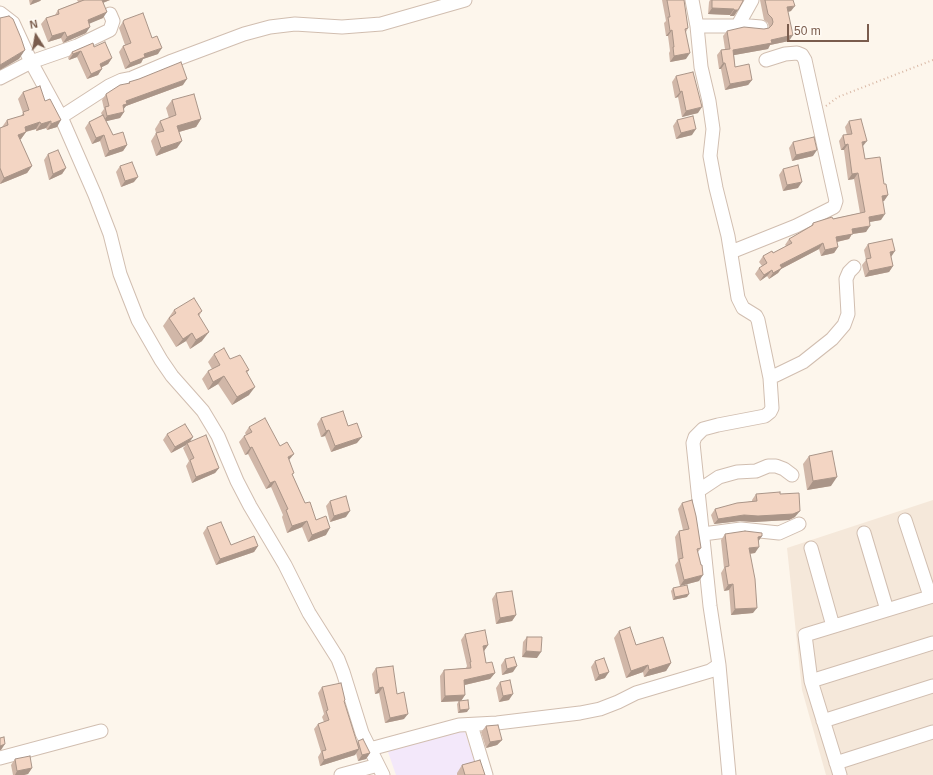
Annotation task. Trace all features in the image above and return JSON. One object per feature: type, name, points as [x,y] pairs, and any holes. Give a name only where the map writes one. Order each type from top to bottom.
[{"type":"street","points":[[61,117],[109,86],[122,80],[132,78],[244,34],[270,27],[296,24],[342,27],[380,24],[465,0]]},
{"type":"street","points":[[692,0],[697,26],[701,67],[710,101],[712,129],[710,156],[731,252],[738,298],[743,308],[756,316],[770,378],[772,408],[765,416],[703,429],[695,438],[693,443],[710,606],[719,665],[729,775]]},
{"type":"street","points":[[738,25],[752,0]]},
{"type":"street","points":[[0,13],[13,23],[31,62],[61,117],[95,195],[110,234],[120,274],[138,320],[172,376],[202,412],[218,436],[250,506],[285,565],[309,613],[338,659],[362,733],[381,770],[341,775]]},
{"type":"street","points":[[0,78],[31,62],[78,46],[110,30],[113,21],[110,14]]},
{"type":"street","points":[[697,26],[738,25],[761,27]]},
{"type":"street","points":[[731,252],[796,226],[834,207],[836,201],[805,60],[802,55],[797,53],[785,54],[766,60]]},
{"type":"street","points":[[770,378],[803,362],[832,339],[844,325],[848,314],[846,279],[849,272],[854,267]]},
{"type":"street","points":[[698,491],[719,477],[736,472],[756,471],[768,466],[776,466],[784,469],[792,475]]},
{"type":"street","points":[[905,520],[931,596],[805,635],[811,681],[838,769],[933,732]]},
{"type":"street","points":[[703,534],[741,529],[779,533],[799,524]]},
{"type":"street","points":[[864,533],[887,610]]},
{"type":"street","points":[[812,548],[833,626]]},
{"type":"street","points":[[811,681],[933,643]]},
{"type":"street","points":[[370,749],[459,725],[580,713],[618,702],[636,693],[710,671],[719,665]]},
{"type":"street","points":[[823,721],[933,686]]},
{"type":"street","points":[[471,725],[486,775]]},
{"type":"street","points":[[0,758],[101,731]]},
{"type":"path","points":[[818,118],[827,106],[838,97],[933,60]]},
{"type":"shaded area","points":[[933,500],[933,775],[826,775],[802,690],[787,548]]},
{"type":"shaded area","points":[[463,726],[479,775],[396,775],[388,752]]},
{"type":"building","points":[[84,0],[102,0],[107,12],[88,20],[90,27],[67,37],[65,32],[52,36],[46,18],[59,14],[58,10]]},
{"type":"building","points":[[667,0],[684,0],[688,28],[685,29],[690,53],[674,56],[672,30],[670,31],[668,17],[670,17]]},
{"type":"building","points":[[712,0],[743,1],[738,10],[734,10],[712,8]]},
{"type":"building","points":[[765,0],[793,0],[795,6],[787,7],[793,35],[771,40],[772,43],[733,50],[735,67],[749,64],[752,80],[730,84],[725,63],[723,63],[721,50],[730,49],[727,31],[744,27],[769,28],[773,22],[772,18],[768,14]]},
{"type":"building","points":[[143,13],[152,38],[157,36],[162,48],[144,54],[145,57],[130,63],[123,46],[131,43],[123,22],[124,20]]},
{"type":"building","points":[[9,16],[13,19],[25,50],[0,65],[0,18]]},
{"type":"building","points":[[105,42],[112,58],[100,64],[102,69],[91,74],[81,51],[73,54],[72,52],[93,43],[94,47]]},
{"type":"building","points":[[181,62],[187,79],[126,101],[127,104],[123,105],[124,112],[107,116],[105,107],[109,106],[106,94],[120,85],[130,83],[129,82]]},
{"type":"building","points":[[693,72],[702,107],[686,111],[682,91],[680,92],[676,76]]},
{"type":"building","points":[[40,86],[45,101],[50,99],[61,120],[51,124],[51,121],[41,124],[40,122],[25,127],[26,132],[18,135],[32,166],[4,178],[0,168],[0,128],[8,125],[7,120],[24,115],[23,112],[29,110],[23,92]]},
{"type":"building","points":[[194,94],[201,119],[177,126],[182,141],[161,148],[156,133],[164,131],[160,121],[176,115],[172,100]]},
{"type":"building","points":[[103,115],[113,135],[123,132],[127,145],[109,151],[104,135],[96,138],[89,122]]},
{"type":"building","points":[[693,116],[696,129],[681,133],[677,120]]},
{"type":"building","points":[[861,119],[867,141],[862,142],[865,159],[880,157],[884,184],[886,184],[888,195],[882,196],[885,214],[869,217],[870,226],[852,229],[853,234],[836,237],[838,247],[825,250],[823,243],[780,265],[782,268],[773,273],[772,270],[764,275],[759,268],[767,263],[763,256],[772,251],[773,253],[792,243],[789,239],[813,225],[813,223],[832,217],[833,219],[865,212],[858,173],[852,174],[848,144],[845,145],[843,135],[852,134],[849,121]]},
{"type":"building","points":[[814,137],[817,150],[796,155],[793,142]]},
{"type":"building","points":[[58,150],[66,168],[53,174],[48,154]]},
{"type":"building","points":[[132,162],[138,177],[125,181],[120,166]]},
{"type":"building","points":[[798,165],[802,182],[787,185],[783,169]]},
{"type":"building","points":[[892,239],[895,251],[890,252],[893,266],[869,271],[866,259],[871,258],[868,244]]},
{"type":"building","points":[[194,298],[202,311],[198,314],[209,332],[196,340],[192,333],[183,339],[169,318],[176,313],[174,310]]},
{"type":"building","points":[[224,348],[230,359],[240,355],[249,370],[246,371],[255,387],[237,397],[224,376],[213,382],[208,371],[220,365],[214,354]]},
{"type":"building","points":[[343,411],[348,426],[357,423],[362,437],[335,446],[329,430],[326,431],[321,418]]},
{"type":"building","points":[[265,418],[280,446],[287,442],[294,454],[288,457],[294,473],[292,474],[305,503],[310,502],[316,520],[326,516],[330,528],[312,535],[307,521],[292,526],[286,510],[288,509],[275,481],[270,483],[252,447],[250,448],[244,436],[252,432],[249,427]]},
{"type":"building","points":[[185,424],[193,437],[175,447],[167,434]]},
{"type":"building","points":[[206,435],[219,468],[196,477],[190,460],[194,458],[187,443]]},
{"type":"building","points":[[832,451],[837,477],[813,481],[809,456]]},
{"type":"building","points":[[780,492],[780,494],[799,493],[800,511],[793,514],[758,516],[744,515],[718,519],[715,509],[737,503],[757,501],[756,494]]},
{"type":"building","points":[[346,496],[350,511],[334,516],[330,501]]},
{"type":"building","points":[[692,500],[701,548],[697,549],[702,565],[703,575],[684,580],[679,559],[683,558],[679,531],[689,529],[682,503]]},
{"type":"building","points":[[221,522],[231,545],[254,536],[258,546],[220,559],[207,527]]},
{"type":"building","points":[[745,531],[762,533],[762,536],[758,537],[759,547],[749,548],[755,579],[757,608],[735,609],[733,584],[728,585],[725,567],[729,566],[725,534]]},
{"type":"building","points":[[687,585],[689,594],[675,597],[673,588]]},
{"type":"building","points":[[512,591],[516,615],[500,618],[496,593]]},
{"type":"building","points":[[630,627],[636,645],[663,637],[671,663],[649,670],[648,665],[631,671],[619,631]]},
{"type":"building","points":[[485,630],[488,645],[483,646],[486,663],[492,662],[495,673],[464,680],[465,695],[445,696],[444,670],[471,668],[465,634]]},
{"type":"building","points":[[527,637],[542,637],[541,652],[526,651]]},
{"type":"building","points":[[514,657],[517,666],[507,669],[505,659]]},
{"type":"building","points":[[604,658],[609,672],[599,675],[595,661]]},
{"type":"building","points":[[393,666],[397,694],[404,692],[408,714],[390,718],[383,687],[379,688],[376,668]]},
{"type":"building","points":[[510,680],[513,694],[503,696],[500,682]]},
{"type":"building","points":[[341,683],[344,701],[359,749],[324,760],[322,751],[326,750],[318,724],[329,720],[322,687]]},
{"type":"building","points":[[468,700],[469,709],[460,710],[459,701]]},
{"type":"building","points":[[498,725],[502,740],[490,742],[486,726]]},
{"type":"building","points":[[4,737],[5,744],[0,746],[0,738]]},
{"type":"building","points":[[363,739],[370,753],[362,755],[358,741]]},
{"type":"building","points":[[30,756],[32,768],[17,771],[15,759]]},
{"type":"building","points":[[480,760],[485,775],[465,775],[462,765]]}]
